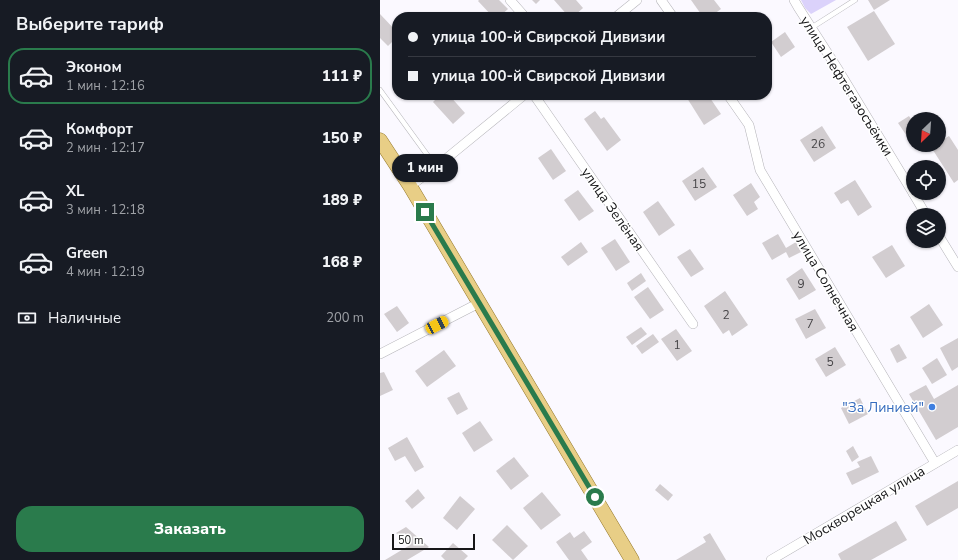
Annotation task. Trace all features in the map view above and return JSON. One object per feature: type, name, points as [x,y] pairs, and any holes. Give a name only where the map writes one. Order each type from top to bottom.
[{"type":"main road","points":[[380,140],[410,186],[632,560]]},
{"type":"street","points":[[510,0],[521,12]]},
{"type":"street","points":[[622,12],[637,0]]},
{"type":"street","points":[[661,0],[669,12]]},
{"type":"street","name":"улица Нефтегазосъёмки","points":[[794,0],[839,70],[906,181]]},
{"type":"street","points":[[410,186],[436,167],[518,100]]},
{"type":"street","name":"улица Зелёная","points":[[537,100],[693,324]]},
{"type":"street","name":"улица Солнечная","points":[[732,100],[749,125],[760,170],[934,463]]},
{"type":"street","points":[[946,247],[958,267]]},
{"type":"street","points":[[380,354],[479,303]]},
{"type":"street","name":"Москворецкая улица","points":[[771,560],[958,450]]},
{"type":"lane","points":[[811,28],[855,0]]},
{"type":"lane","points":[[380,90],[436,167]]},
{"type":"shaded area","points":[[801,0],[836,0],[811,14],[805,8]]},
{"type":"building","points":[[499,0],[508,9],[505,12],[488,12],[478,1]]},
{"type":"building","points":[[532,0],[540,0],[536,4]]},
{"type":"building","points":[[554,0],[576,0],[583,8],[579,12],[565,12]]},
{"type":"building","points":[[691,0],[714,0],[721,9],[717,12],[699,12]]},
{"type":"building","points":[[868,0],[890,0],[874,10]]},
{"type":"building","points":[[874,11],[895,44],[868,61],[847,27]]},
{"type":"building","points":[[380,14],[392,27],[392,42],[388,46],[380,38]]},
{"type":"building","points":[[785,32],[795,47],[781,57],[772,41]]},
{"type":"building","points":[[435,100],[453,100],[465,113],[453,124],[433,102]]},
{"type":"building","points":[[688,100],[711,100],[721,114],[704,125]]},
{"type":"building","points":[[595,111],[601,119],[604,117],[621,140],[607,151],[584,119]]},
{"type":"building","points":[[906,118],[906,135],[898,123]]},
{"type":"building","points":[[822,126],[836,148],[814,162],[800,140]]},
{"type":"building","points":[[949,136],[958,150],[958,180],[954,183],[946,170],[946,160],[939,160],[934,152],[946,152],[946,138]]},
{"type":"building","points":[[551,149],[566,171],[553,180],[538,158]]},
{"type":"building","points":[[703,167],[717,187],[695,201],[682,181]]},
{"type":"building","points":[[855,180],[872,207],[858,216],[848,200],[841,204],[834,193]]},
{"type":"building","points":[[751,183],[760,197],[754,202],[758,209],[747,216],[733,195]]},
{"type":"building","points":[[578,190],[594,211],[579,221],[564,200]]},
{"type":"building","points":[[658,201],[675,225],[659,236],[643,212]]},
{"type":"building","points":[[778,234],[786,248],[796,242],[801,252],[789,258],[786,252],[772,260],[762,243]]},
{"type":"building","points":[[615,239],[630,262],[616,271],[601,248]]},
{"type":"building","points":[[581,242],[588,252],[568,266],[561,257]]},
{"type":"building","points":[[892,245],[905,266],[886,278],[872,257]]},
{"type":"building","points":[[690,249],[704,269],[691,277],[677,257]]},
{"type":"building","points":[[802,268],[816,290],[799,300],[786,279]]},
{"type":"building","points":[[641,273],[646,281],[632,291],[627,283]]},
{"type":"building","points":[[648,287],[664,310],[650,319],[634,297]]},
{"type":"building","points":[[725,291],[748,325],[732,336],[729,330],[723,334],[704,306]]},
{"type":"building","points":[[929,304],[943,325],[923,338],[910,317]]},
{"type":"building","points":[[397,306],[409,323],[397,332],[384,314]]},
{"type":"building","points":[[815,309],[826,328],[806,339],[795,319]]},
{"type":"building","points":[[641,327],[647,334],[632,345],[626,337]]},
{"type":"building","points":[[676,329],[692,351],[677,361],[661,339]]},
{"type":"building","points":[[653,334],[659,342],[642,354],[636,346]]},
{"type":"building","points":[[958,338],[958,367],[952,371],[940,348]]},
{"type":"building","points":[[899,344],[907,358],[897,363],[890,349]]},
{"type":"building","points":[[835,347],[846,365],[826,377],[815,359]]},
{"type":"building","points":[[444,350],[456,366],[427,387],[415,371]]},
{"type":"building","points":[[937,358],[947,375],[932,384],[922,368]]},
{"type":"building","points":[[384,372],[393,390],[380,396],[380,373]]},
{"type":"building","points":[[926,385],[934,399],[958,385],[958,427],[936,440],[909,394]]},
{"type":"building","points":[[459,392],[468,409],[457,415],[447,398]]},
{"type":"building","points":[[860,398],[868,414],[849,424],[841,408]]},
{"type":"building","points":[[480,421],[493,440],[474,452],[462,433]]},
{"type":"building","points":[[407,437],[424,467],[415,472],[405,456],[395,461],[388,448]]},
{"type":"building","points":[[853,446],[859,457],[852,462],[846,451]]},
{"type":"building","points":[[871,456],[879,472],[852,485],[846,473],[860,467],[857,462]]},
{"type":"building","points":[[514,457],[529,476],[511,490],[496,471]]},
{"type":"building","points":[[958,481],[958,508],[927,526],[915,506]]},
{"type":"building","points":[[660,484],[673,495],[668,501],[655,490]]},
{"type":"building","points":[[418,489],[425,498],[412,509],[405,501]]},
{"type":"building","points":[[542,492],[561,515],[541,530],[523,508]]},
{"type":"building","points":[[460,496],[475,509],[457,530],[443,518]]},
{"type":"building","points":[[896,521],[907,540],[871,560],[841,560],[838,554]]},
{"type":"building","points":[[507,525],[528,546],[513,560],[492,540]]},
{"type":"building","points":[[406,527],[429,547],[407,560],[385,560],[410,545],[396,533]]},
{"type":"building","points":[[584,531],[592,542],[581,550],[588,560],[569,560],[556,542],[570,532],[574,538]]},
{"type":"building","points":[[710,533],[726,560],[676,560],[706,542],[703,537]]},
{"type":"building","points":[[453,543],[468,556],[464,560],[445,560],[441,556]]},
{"type":"place","name":"\"За Линией\"","points":[[932,407]]},
{"type":"route","points":[[425,212],[595,497]]}]
